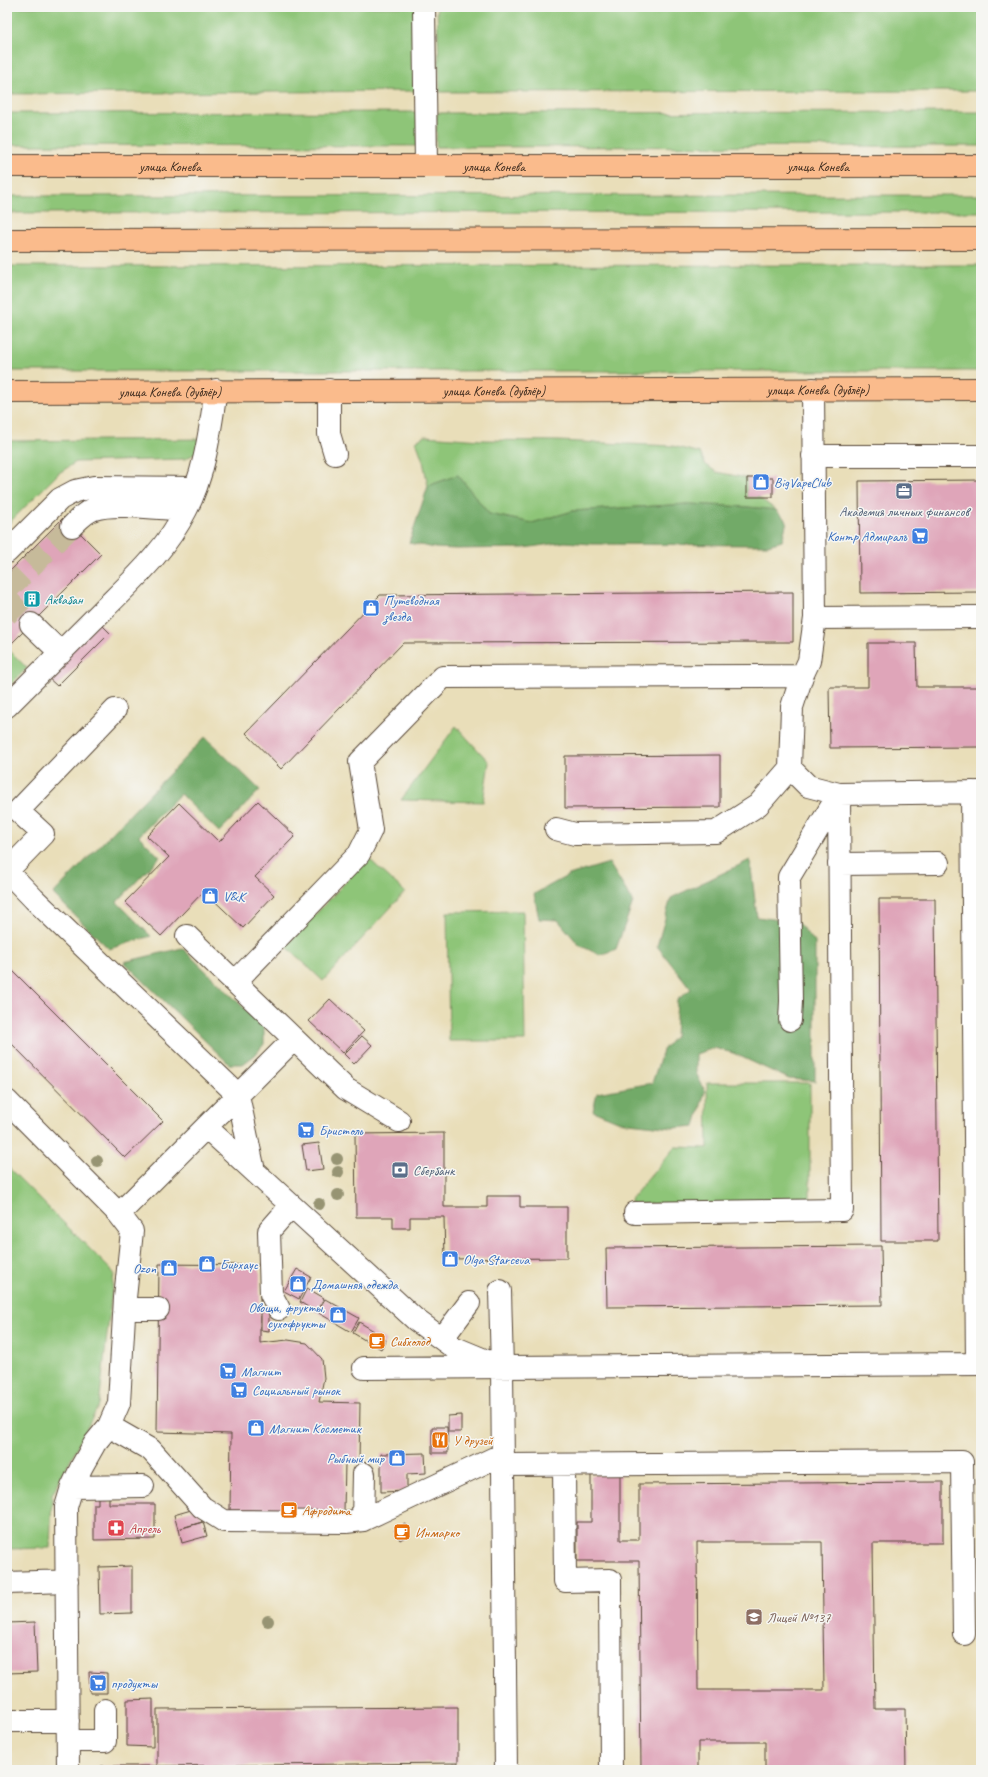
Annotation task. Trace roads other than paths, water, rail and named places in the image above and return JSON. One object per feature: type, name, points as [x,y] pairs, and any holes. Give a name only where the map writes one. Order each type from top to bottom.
[{"type":"main road","name":"улица Конева","points":[[7,166],[426,164],[981,166]]},
{"type":"main road","points":[[7,240],[981,239]]},
{"type":"main road","name":"улица Конева (дублёр)","points":[[7,392],[216,390],[981,389]]},
{"type":"street","points":[[426,164],[427,10]]},
{"type":"street","points":[[556,829],[575,834],[716,832],[758,805],[790,768],[792,708],[802,676],[810,661],[815,618],[813,389]]},
{"type":"street","points":[[7,706],[136,578],[165,546],[186,510],[195,488],[210,431],[216,390]]},
{"type":"street","points":[[329,390],[329,434],[335,454]]},
{"type":"street","points":[[813,456],[981,456]]},
{"type":"street","points":[[7,552],[60,499],[75,491],[94,487],[195,488]]},
{"type":"street","points":[[72,526],[84,514],[94,509],[112,506],[186,510]]},
{"type":"street","points":[[815,618],[981,617]]},
{"type":"street","points":[[31,624],[60,653]]},
{"type":"street","points":[[235,982],[359,854],[371,830],[360,762],[442,677],[802,676]]},
{"type":"street","points":[[115,710],[18,811],[43,834],[7,871],[34,899],[238,1095],[254,1171]]},
{"type":"street","points":[[364,1368],[979,1364],[977,792],[839,794],[808,786],[790,768]]},
{"type":"street","points":[[635,1213],[842,1210],[839,794]]},
{"type":"street","points":[[790,1020],[789,876],[839,794]]},
{"type":"street","points":[[839,864],[938,863]]},
{"type":"street","points":[[187,936],[346,1089],[399,1122]]},
{"type":"street","points":[[119,1214],[294,1039]]},
{"type":"street","points":[[7,1101],[119,1214],[132,1231],[119,1403],[109,1426],[96,1442],[72,1486],[66,1507],[68,1770]]},
{"type":"street","points":[[206,1127],[416,1320],[453,1346],[502,1368]]},
{"type":"street","points":[[278,1309],[271,1294],[269,1231],[291,1206]]},
{"type":"street","points":[[500,1291],[506,1770]]},
{"type":"street","points":[[442,1339],[469,1303]]},
{"type":"street","points":[[125,1309],[158,1309]]},
{"type":"street","points":[[109,1426],[151,1450],[202,1507],[224,1521],[346,1522],[363,1520],[503,1459],[564,1465],[962,1462],[964,1634]]},
{"type":"street","points":[[564,1465],[565,1581],[610,1580],[611,1770]]},
{"type":"street","points":[[363,1520],[364,1474]]},
{"type":"street","points":[[72,1486],[143,1486]]},
{"type":"street","points":[[7,1582],[67,1581]]},
{"type":"street","points":[[7,1721],[68,1731],[105,1741],[104,1710]]},
{"type":"tunnel","points":[[7,590],[72,526]]},
{"type":"tunnel","points":[[7,599],[31,624]]},
{"type":"place","name":"BigVapeClub","points":[[761,482]]},
{"type":"place","name":"Академия личных финансов","points":[[904,491]]},
{"type":"place","name":"Контр Адмиралъ","points":[[920,536]]},
{"type":"place","name":"Аквабан","points":[[32,599]]},
{"type":"place","name":"Путеводная звезда","points":[[371,608]]},
{"type":"place","name":"V&K","points":[[210,896]]},
{"type":"place","name":"Бристоль","points":[[306,1130]]},
{"type":"place","name":"Сбербанк","points":[[400,1170]]},
{"type":"place","name":"Olga Starceva","points":[[450,1259]]},
{"type":"place","name":"Бирхаус","points":[[207,1264]]},
{"type":"place","name":"Ozon","points":[[169,1268]]},
{"type":"place","name":"Домашняя одежда","points":[[298,1284]]},
{"type":"place","name":"Овощи, фрукты, сухофрукты","points":[[338,1315]]},
{"type":"place","name":"Сибхолод","points":[[377,1341]]},
{"type":"place","name":"Магнит","points":[[228,1371]]},
{"type":"place","name":"Социальный рынок","points":[[239,1390]]},
{"type":"place","name":"Магнит Косметик","points":[[256,1428]]},
{"type":"place","name":"У друзей","points":[[440,1440]]},
{"type":"place","name":"Рыбный мир","points":[[397,1458]]},
{"type":"place","name":"Афродита","points":[[289,1510]]},
{"type":"place","name":"Апрель","points":[[116,1528]]},
{"type":"place","name":"Инмарко","points":[[402,1532]]},
{"type":"place","name":"Лицей №137","points":[[754,1617]]},
{"type":"place","name":"продукты","points":[[98,1683]]}]
